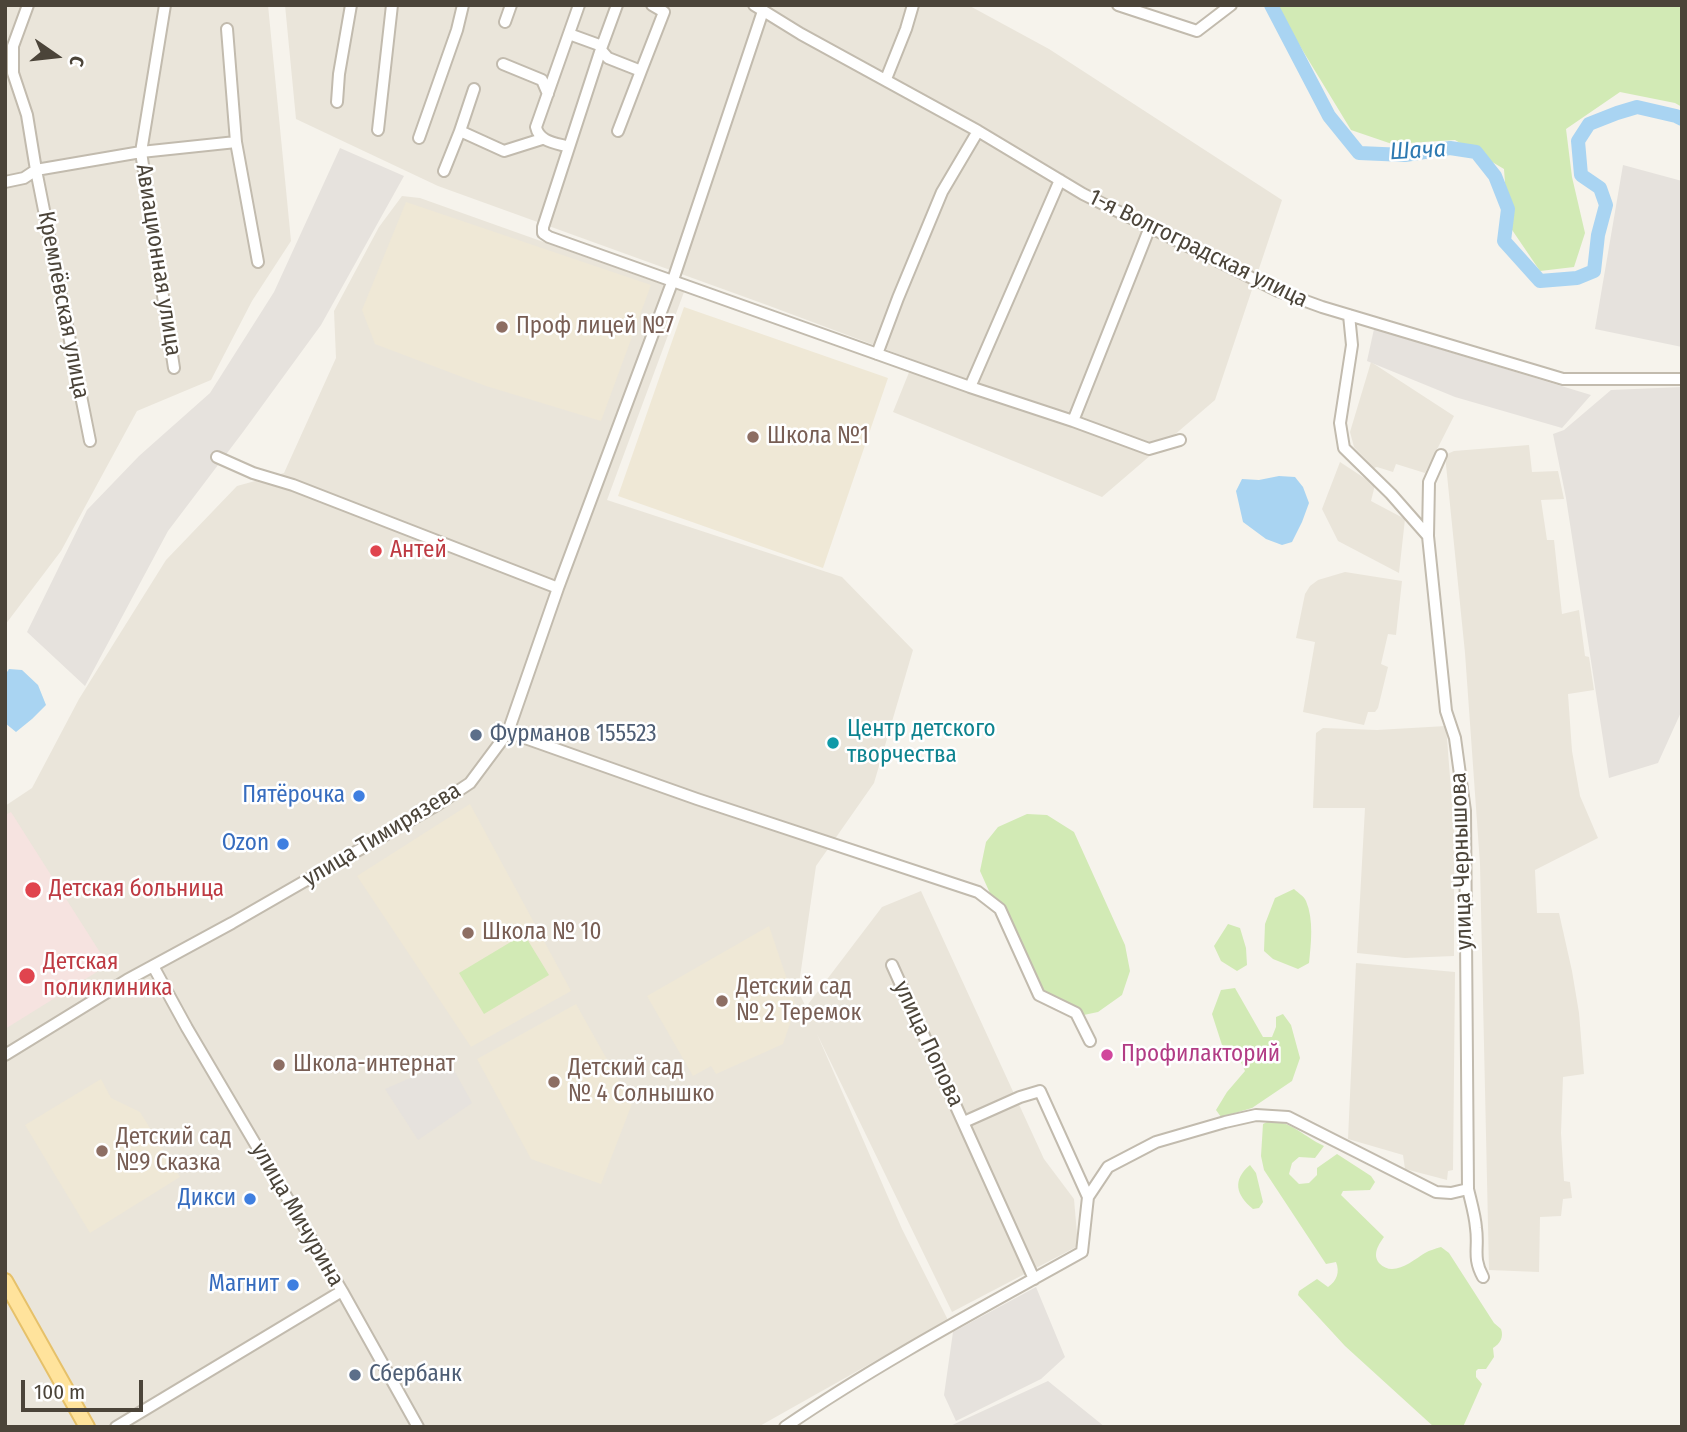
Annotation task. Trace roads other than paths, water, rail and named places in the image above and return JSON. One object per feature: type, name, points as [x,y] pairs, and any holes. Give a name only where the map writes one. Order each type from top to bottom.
[{"type":"main road","points":[[5,1281],[87,1427]]},
{"type":"street","name":"Кремлёвская улица","points":[[28,5],[13,46],[13,73],[27,115],[90,441]]},
{"type":"street","name":"Авиационная улица","points":[[165,5],[141,152],[174,368]]},
{"type":"street","points":[[337,102],[351,5]]},
{"type":"street","points":[[378,130],[392,5]]},
{"type":"street","points":[[419,138],[457,30],[463,5]]},
{"type":"street","points":[[505,22],[511,5]]},
{"type":"street","points":[[569,147],[542,139],[536,127],[579,5]]},
{"type":"street","points":[[617,5],[542,227],[543,233],[1149,449],[1180,440]]},
{"type":"street","points":[[618,131],[664,12],[652,5]]},
{"type":"street","points":[[886,79],[913,5]]},
{"type":"street","points":[[1118,5],[1197,31],[1231,5]]},
{"type":"street","name":"1-я Волгоградская улица","points":[[758,8],[978,131],[1083,194],[1278,290],[1322,307],[1563,379],[1682,379]]},
{"type":"street","name":"улица Тимирязева","points":[[5,1055],[127,980],[437,805],[470,783],[508,732],[558,588],[673,280],[758,8]]},
{"type":"street","points":[[227,29],[236,142],[258,262]]},
{"type":"street","points":[[569,34],[601,48],[608,58],[641,71]]},
{"type":"street","points":[[503,64],[541,79],[548,94]]},
{"type":"street","points":[[444,171],[474,89]]},
{"type":"street","points":[[460,131],[504,151],[542,139]]},
{"type":"street","points":[[877,354],[942,192],[978,131]]},
{"type":"street","points":[[5,182],[24,178],[36,170],[141,152],[236,142]]},
{"type":"street","points":[[970,387],[1060,180]]},
{"type":"street","points":[[1073,421],[1150,227]]},
{"type":"street","points":[[1349,315],[1352,345],[1340,423],[1344,447],[1428,536]]},
{"type":"street","name":"улица Чернышова","points":[[1441,455],[1429,482],[1428,536],[1446,712],[1455,738],[1465,811],[1468,1189],[1476,1230],[1476,1257],[1483,1277]]},
{"type":"street","points":[[216,457],[558,588]]},
{"type":"street","points":[[508,732],[697,799],[978,892],[1000,909],[1039,995],[1076,1013],[1090,1041]]},
{"type":"street","name":"улица Попова","points":[[892,965],[1034,1279]]},
{"type":"street","name":"улица Мичурина","points":[[153,967],[418,1427]]},
{"type":"street","name":"улица Попова","points":[[964,1122],[1040,1091],[1088,1197]]},
{"type":"street","points":[[785,1427],[944,1328],[1082,1252],[1088,1197],[1108,1167],[1156,1142],[1256,1115],[1288,1117],[1436,1192],[1451,1193],[1468,1189]]},
{"type":"street","points":[[116,1427],[342,1292]]},
{"type":"water","points":[[1279,476],[1295,477],[1303,487],[1309,503],[1292,542],[1282,545],[1266,539],[1243,522],[1236,491],[1242,479],[1259,480]]},
{"type":"water","points":[[9,669],[22,670],[38,685],[46,705],[16,732],[5,723],[5,675]]},
{"type":"waterway","name":"Шача","points":[[1271,5],[1329,116],[1359,153],[1405,155],[1450,148],[1476,152],[1495,176],[1508,209],[1504,241],[1540,281],[1577,278],[1594,271],[1598,235],[1606,205],[1600,188],[1581,175],[1578,141],[1589,124],[1637,107],[1682,119]]},
{"type":"place","name":"Проф лицей №7","points":[[502,327]]},
{"type":"place","name":"Школа №1","points":[[753,437]]},
{"type":"place","name":"Антей","points":[[376,551]]},
{"type":"place","name":"Фурманов 155523","points":[[476,735]]},
{"type":"place","name":"Центр детского творчества","points":[[833,743]]},
{"type":"place","name":"Пятёрочка","points":[[359,796]]},
{"type":"place","name":"Ozon","points":[[283,844]]},
{"type":"place","name":"Детская больница","points":[[33,890]]},
{"type":"place","name":"Школа № 10","points":[[468,933]]},
{"type":"place","name":"Детская поликлиника","points":[[27,976]]},
{"type":"place","name":"Детский сад № 2 Теремок","points":[[722,1001]]},
{"type":"place","name":"Профилакторий","points":[[1107,1055]]},
{"type":"place","name":"Школа-интернат","points":[[279,1065]]},
{"type":"place","name":"Детский сад № 4 Солнышко","points":[[554,1082]]},
{"type":"place","name":"Детский сад №9 Сказка","points":[[102,1151]]},
{"type":"place","name":"Дикси","points":[[250,1199]]},
{"type":"place","name":"Магнит","points":[[293,1285]]},
{"type":"place","name":"Сбербанк","points":[[355,1375]]}]
